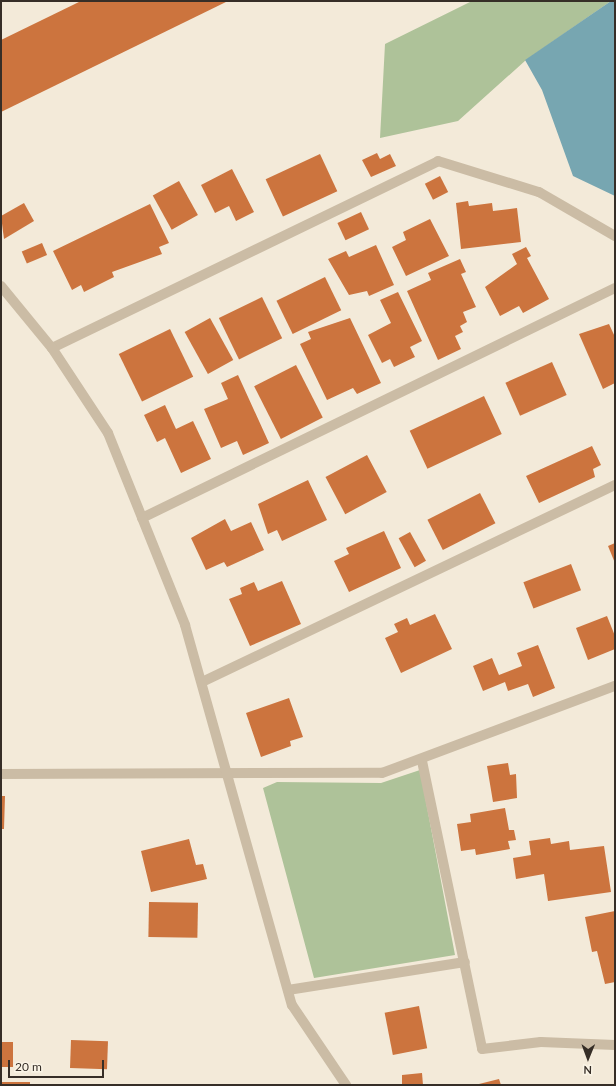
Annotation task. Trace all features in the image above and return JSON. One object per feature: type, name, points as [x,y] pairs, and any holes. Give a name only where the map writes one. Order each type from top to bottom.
[{"type":"street","points":[[52,348],[438,162],[539,192],[615,236]]},
{"type":"street","points":[[1,286],[52,348],[108,433],[186,625],[292,1005],[314,1042],[346,1085]]},
{"type":"street","points":[[142,518],[615,288]]},
{"type":"street","points":[[202,682],[615,486]]},
{"type":"street","points":[[1,774],[227,776],[382,773],[422,761],[615,686]]},
{"type":"street","points":[[422,761],[482,1049],[541,1042],[615,1045]]},
{"type":"street","points":[[288,990],[464,962]]},
{"type":"green space","points":[[472,1],[611,1],[526,60],[458,121],[380,138],[385,44]]},
{"type":"green space","points":[[420,770],[455,955],[314,978],[263,788],[277,782],[381,783]]},
{"type":"water","points":[[611,1],[615,1],[615,196],[573,176],[542,90],[525,60]]},
{"type":"building","points":[[81,1],[228,1],[1,112],[1,40]]},
{"type":"building","points":[[377,153],[380,159],[390,154],[396,166],[371,177],[362,160]]},
{"type":"building","points":[[320,154],[337,191],[283,217],[266,179]]},
{"type":"building","points":[[232,169],[254,212],[236,221],[229,206],[215,213],[201,185]]},
{"type":"building","points":[[440,176],[448,192],[433,200],[425,184]]},
{"type":"building","points":[[179,181],[198,215],[172,230],[153,196]]},
{"type":"building","points":[[468,201],[469,206],[492,203],[493,211],[517,208],[521,242],[461,249],[456,203]]},
{"type":"building","points":[[24,203],[34,221],[4,239],[1,216]]},
{"type":"building","points":[[150,204],[169,243],[159,247],[162,254],[112,272],[114,277],[84,292],[81,285],[72,290],[53,251]]},
{"type":"building","points":[[361,212],[369,229],[345,240],[337,223]]},
{"type":"building","points":[[430,219],[449,256],[406,276],[392,247],[406,240],[403,232]]},
{"type":"building","points":[[42,243],[47,255],[27,264],[22,252]]},
{"type":"building","points":[[376,245],[394,285],[369,296],[367,291],[349,295],[328,259],[346,251],[349,257]]},
{"type":"building","points":[[526,247],[531,256],[527,258],[549,299],[523,313],[519,306],[500,316],[485,287],[517,264],[512,254]]},
{"type":"building","points":[[460,259],[466,272],[461,274],[476,307],[463,312],[467,322],[460,326],[463,332],[455,336],[461,349],[438,360],[407,291],[431,280],[428,273]]},
{"type":"building","points":[[325,277],[341,310],[293,334],[276,301]]},
{"type":"building","points":[[398,292],[422,341],[410,347],[415,357],[394,367],[390,359],[382,363],[368,335],[391,323],[380,300]]},
{"type":"building","points":[[262,297],[282,338],[239,359],[219,318]]},
{"type":"building","points":[[210,318],[233,360],[208,374],[185,332]]},
{"type":"building","points":[[350,318],[381,383],[357,394],[353,388],[327,400],[300,344],[311,339],[308,332]]},
{"type":"building","points":[[609,324],[615,337],[615,383],[603,389],[579,334]]},
{"type":"building","points":[[170,329],[193,377],[142,402],[119,354]]},
{"type":"building","points":[[552,362],[567,395],[520,416],[505,383]]},
{"type":"building","points":[[296,365],[323,418],[281,439],[254,386]]},
{"type":"building","points":[[238,375],[269,443],[243,455],[237,441],[221,448],[204,409],[228,399],[221,383]]},
{"type":"building","points":[[484,396],[502,434],[427,469],[410,431]]},
{"type":"building","points":[[165,405],[176,429],[193,421],[211,459],[181,473],[165,438],[157,442],[144,415]]},
{"type":"building","points":[[592,446],[601,465],[593,469],[595,477],[539,503],[526,476]]},
{"type":"building","points":[[367,455],[387,492],[345,514],[326,477]]},
{"type":"building","points":[[308,480],[327,520],[282,541],[277,530],[268,534],[258,504]]},
{"type":"building","points":[[480,493],[495,523],[443,550],[427,520]]},
{"type":"building","points":[[225,519],[231,531],[251,522],[264,550],[227,567],[224,562],[206,570],[191,538]]},
{"type":"building","points":[[384,531],[401,568],[349,592],[334,561],[349,554],[346,548]]},
{"type":"building","points":[[410,532],[426,561],[415,567],[399,538]]},
{"type":"building","points":[[615,543],[615,563],[608,546]]},
{"type":"building","points":[[571,564],[581,590],[533,608],[523,582]]},
{"type":"building","points":[[282,581],[301,624],[250,646],[229,599],[242,594],[240,588],[254,582],[258,591]]},
{"type":"building","points":[[435,614],[452,649],[401,673],[385,638],[398,632],[394,624],[407,618],[410,625]]},
{"type":"building","points":[[607,616],[615,636],[615,649],[588,660],[576,628]]},
{"type":"building","points":[[538,645],[555,688],[533,697],[528,684],[508,691],[505,682],[483,691],[473,666],[492,658],[499,675],[522,666],[517,653]]},
{"type":"building","points":[[289,698],[303,737],[290,741],[291,746],[261,757],[246,713]]},
{"type":"building","points":[[508,763],[510,775],[516,774],[517,798],[493,802],[487,766]]},
{"type":"building","points":[[1,796],[5,796],[4,829],[1,829]]},
{"type":"building","points":[[505,808],[509,830],[514,830],[516,840],[508,841],[510,849],[476,855],[475,849],[461,851],[457,824],[471,822],[470,814]]},
{"type":"building","points":[[550,838],[551,844],[569,841],[570,850],[604,846],[611,892],[548,901],[544,874],[516,879],[513,858],[531,855],[529,841]]},
{"type":"building","points":[[189,839],[196,865],[203,864],[207,879],[151,892],[141,851]]},
{"type":"building","points":[[149,902],[198,903],[197,938],[148,937]]},
{"type":"building","points":[[615,911],[615,982],[605,984],[597,951],[592,952],[585,917]]},
{"type":"building","points":[[419,1006],[427,1048],[393,1055],[385,1013]]},
{"type":"building","points":[[71,1040],[108,1041],[107,1069],[70,1068]]},
{"type":"building","points":[[1,1042],[13,1042],[13,1067],[1,1067]]},
{"type":"building","points":[[422,1073],[423,1085],[402,1085],[402,1075]]},
{"type":"building","points":[[499,1079],[501,1085],[479,1085],[479,1084]]},
{"type":"building","points":[[1,1082],[30,1082],[30,1085],[1,1085]]}]
